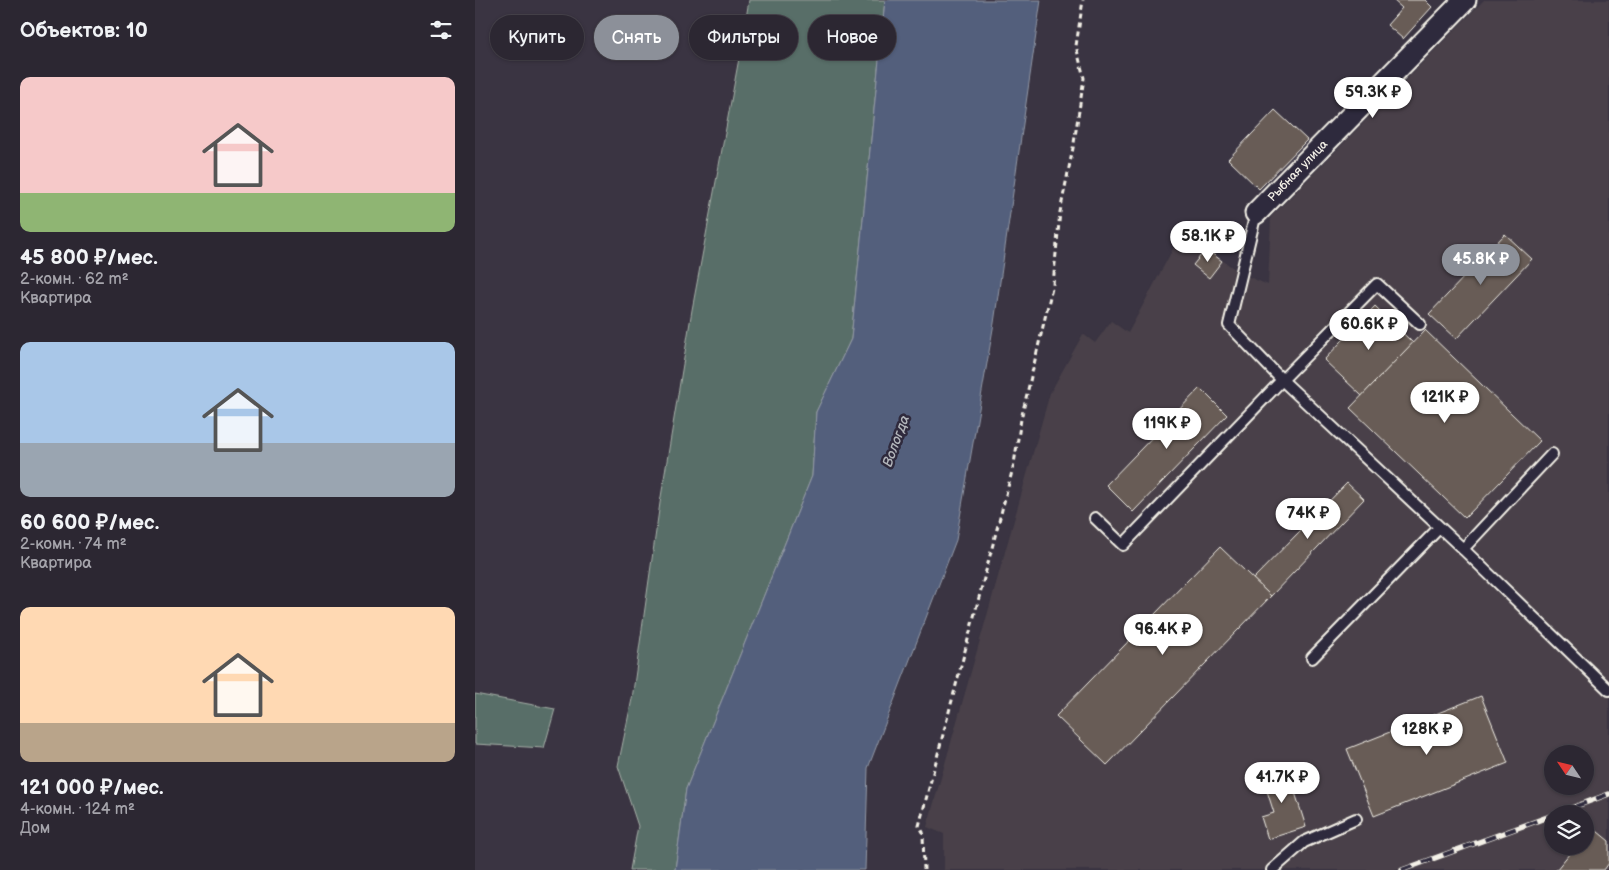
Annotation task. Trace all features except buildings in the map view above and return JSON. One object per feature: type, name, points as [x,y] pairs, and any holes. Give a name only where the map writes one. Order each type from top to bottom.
[{"type":"street","name":"Рыбная улица","points":[[1256,213],[1465,0]]},
{"type":"lane","points":[[1256,213],[1229,324],[1281,380],[1463,549],[1609,690]]},
{"type":"lane","points":[[1095,518],[1123,545],[1281,380],[1377,284],[1419,324]]},
{"type":"lane","points":[[1463,549],[1552,454]]},
{"type":"lane","points":[[1312,658],[1439,528]]},
{"type":"lane","points":[[1273,870],[1304,842],[1356,819]]},
{"type":"path","points":[[924,870],[923,832],[919,826],[1014,464],[1021,419],[1053,284],[1060,212],[1074,143],[1084,78],[1076,46],[1083,0]]},
{"type":"shaded area","points":[[1484,0],[1609,0],[1609,870],[944,870],[944,834],[927,827],[1050,393],[1083,334],[1095,343],[1111,321],[1128,333],[1174,247],[1206,249],[1242,274],[1268,285],[1271,217]]},
{"type":"green space","points":[[749,0],[885,0],[883,15],[808,15],[808,60],[879,60],[851,339],[816,412],[812,476],[686,789],[675,870],[630,870],[638,826],[618,766],[632,699],[660,503],[692,310],[739,60],[798,60],[798,15],[747,15]]},
{"type":"green space","points":[[475,694],[555,709],[544,748],[475,744]]},
{"type":"water","name":"Вологда","points":[[885,0],[1041,0],[994,323],[956,540],[868,768],[865,870],[675,870],[686,789],[812,476],[816,412],[851,339],[879,60],[896,60],[896,15],[883,15]]},
{"type":"railway","points":[[1579,805],[1609,794]]},
{"type":"railway","points":[[1402,870],[1544,818]]}]
